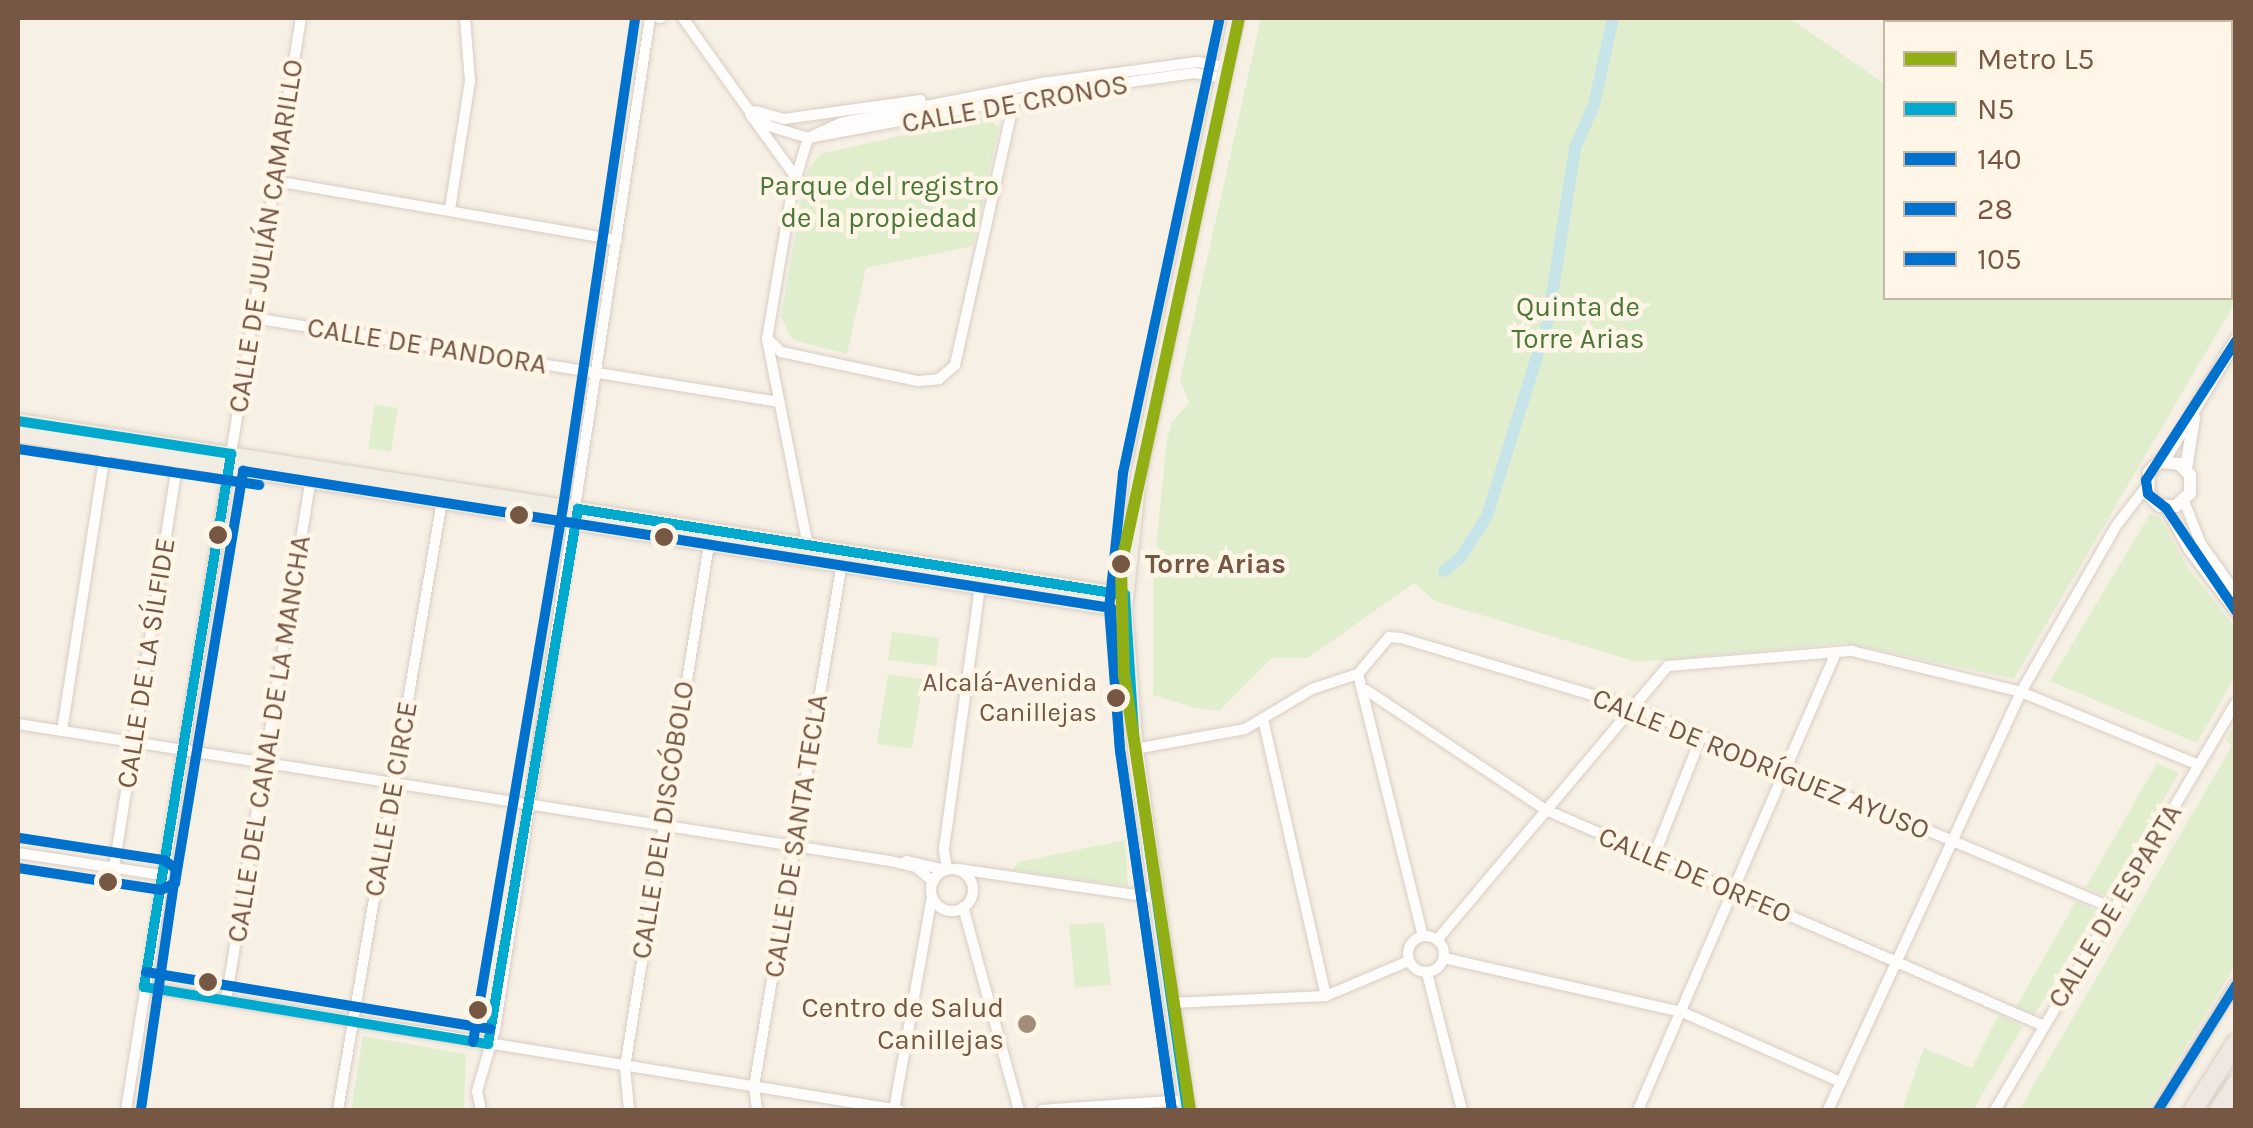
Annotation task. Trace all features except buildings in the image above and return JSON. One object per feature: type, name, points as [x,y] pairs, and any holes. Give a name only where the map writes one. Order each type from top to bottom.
[{"type":"highway","points":[[2193,1110],[2236,1043]]},
{"type":"highway","points":[[2219,1110],[2236,1084]]},
{"type":"highway","points":[[2228,1110],[2236,1100]]},
{"type":"main road","points":[[1186,1106],[1135,748],[1125,602],[1138,476],[1235,18]]},
{"type":"main road","points":[[18,421],[178,458],[230,460],[312,477],[443,493]]},
{"type":"main road","points":[[18,434],[107,441],[1125,602]]},
{"type":"main road","points":[[809,552],[842,562],[980,585],[1125,602]]},
{"type":"street","name":"CALLE DE JULIÁN CAMARILLO","points":[[126,1110],[180,750],[301,18]]},
{"type":"street","points":[[450,210],[470,81],[465,18]]},
{"type":"street","points":[[481,1110],[477,1091],[577,515],[650,18]]},
{"type":"street","points":[[683,18],[796,176]]},
{"type":"street","name":"CALLE DE CRONOS","points":[[748,109],[784,120],[1198,62],[1223,73]]},
{"type":"street","name":"CALLE DE CRONOS","points":[[808,138],[1195,73],[1223,73]]},
{"type":"street","name":"CALLE DE CRONOS","points":[[808,138],[840,122],[1048,82]]},
{"type":"street","points":[[768,338],[781,352],[918,381],[938,379],[955,365],[1014,102]]},
{"type":"street","points":[[748,109],[769,126],[808,138],[796,176],[768,338],[809,552]]},
{"type":"street","points":[[275,181],[618,240]]},
{"type":"street","name":"CALLE DE PANDORA","points":[[253,318],[778,402]]},
{"type":"street","points":[[1828,1110],[2021,692],[2125,515],[2146,487],[2149,472],[2161,462],[2236,340]]},
{"type":"street","points":[[2201,397],[2186,469],[2192,486],[2184,501],[2201,544],[2236,592]]},
{"type":"street","points":[[62,732],[107,441]]},
{"type":"street","name":"CALLE DE LA SÍLFIDE","points":[[114,868],[178,458]]},
{"type":"street","points":[[2161,462],[2186,469]]},
{"type":"street","name":"CALLE DEL CANAL DE LA MANCHA","points":[[226,1001],[312,477]]},
{"type":"street","points":[[2146,487],[2236,612]]},
{"type":"street","name":"CALLE DE CIRCE","points":[[338,1110],[443,493]]},
{"type":"street","points":[[2125,515],[2184,501]]},
{"type":"street","name":"CALLE DEL DISCÓBOLO","points":[[629,1110],[625,1066],[660,825],[710,536]]},
{"type":"street","name":"CALLE DE SANTA TECLA","points":[[757,1110],[754,1087],[842,562]]},
{"type":"street","points":[[973,888],[950,869],[944,849],[980,585]]},
{"type":"street","name":"CALLE DE RODRÍGUEZ AYUSO","points":[[1358,674],[1389,638],[1401,638],[1633,707],[2115,909]]},
{"type":"street","points":[[1638,1110],[1789,771],[1836,652]]},
{"type":"street","points":[[1437,940],[1668,666],[1836,652],[2021,692],[2199,765]]},
{"type":"street","points":[[1135,748],[1245,729],[1312,689],[1358,674],[1366,690],[1423,936]]},
{"type":"street","name":"CALLE DE ORFEO","points":[[1366,690],[1546,810],[2044,1026]]},
{"type":"street","name":"CALLE DE ESPARTA","points":[[1995,1110],[2236,703]]},
{"type":"street","points":[[1262,718],[1326,996]]},
{"type":"street","points":[[18,724],[890,861],[916,867],[933,882]]},
{"type":"street","points":[[1654,856],[1702,735]]},
{"type":"street","points":[[18,853],[162,875]]},
{"type":"street","points":[[890,861],[929,861],[950,869],[1156,898]]},
{"type":"street","points":[[144,987],[896,1110],[933,882],[950,869]]},
{"type":"street","points":[[1000,874],[973,888],[963,908],[1020,1110]]},
{"type":"street","points":[[932,896],[943,908],[963,908]]},
{"type":"street","points":[[1423,936],[1437,940]]},
{"type":"street","points":[[1409,961],[1410,946],[1423,936]]},
{"type":"street","points":[[1437,940],[1444,958]]},
{"type":"street","points":[[1444,958],[1682,1012],[1841,1082]]},
{"type":"street","points":[[1427,972],[1444,958]]},
{"type":"street","points":[[1172,1003],[1326,996],[1409,961]]},
{"type":"street","points":[[1409,961],[1427,972],[1462,1110]]},
{"type":"street","points":[[2158,1110],[2236,984]]},
{"type":"street","points":[[1042,1110],[1186,1106]]},
{"type":"green space","name":"Quinta de Torre Arias","points":[[1261,18],[1789,18],[1883,83],[1883,300],[2233,300],[2233,272],[2235,303],[2014,679],[1846,643],[1637,662],[1435,601],[1414,583],[1308,658],[1272,658],[1219,711],[1153,695],[1153,580],[1167,440],[1172,422],[1189,403],[1180,380]]},
{"type":"green space","points":[[2001,18],[2235,18],[2235,63],[2233,67],[2233,20]]},
{"type":"green space","name":"Parque del registro de la propiedad","points":[[988,116],[999,128],[973,246],[866,268],[847,354],[793,340],[781,317],[806,173],[820,154]]},
{"type":"green space","points":[[375,405],[398,408],[391,452],[368,448]]},
{"type":"green space","points":[[2150,514],[2160,517],[2188,568],[2235,627],[2235,677],[2197,743],[2050,681]]},
{"type":"green space","points":[[892,632],[939,638],[936,666],[888,660]]},
{"type":"green space","points":[[888,674],[923,679],[912,749],[877,744]]},
{"type":"green space","points":[[2235,723],[2235,966],[2147,1110],[2019,1110],[2232,746],[2226,740]]},
{"type":"green space","points":[[2157,763],[2179,773],[2107,897],[2086,887]]},
{"type":"green space","points":[[1125,840],[1128,886],[1013,870],[1018,862]]},
{"type":"green space","points":[[2076,901],[2098,912],[2035,1014],[2016,1007]]},
{"type":"green space","points":[[1104,922],[1111,985],[1075,988],[1069,925]]},
{"type":"green space","points":[[1999,1014],[2023,1027],[1973,1110],[1902,1110],[1924,1048],[1972,1068]]},
{"type":"green space","points":[[363,1036],[466,1054],[464,1110],[351,1110]]},
{"type":"waterway","points":[[1444,571],[1461,557],[1487,516],[1548,321],[1575,148],[1594,105],[1613,18]]},
{"type":"metro line","name":"L5","points":[[1190,1110],[1124,676],[1121,566],[1239,18]]},
{"type":"transit line","name":"28","points":[[473,1042],[563,507],[635,18]]},
{"type":"transit line","name":"105","points":[[1172,1110],[1120,751],[1109,609],[1123,473],[1220,18]]},
{"type":"transit line","points":[[2236,341],[2146,480],[2148,494],[2166,508],[2236,611]]},
{"type":"transit line","name":"N5","points":[[18,421],[231,454],[144,987]]},
{"type":"transit line","name":"140","points":[[18,449],[259,485]]},
{"type":"transit line","name":"140","points":[[18,868],[161,890],[175,883],[243,471],[1111,608],[1120,751],[1172,1110]]},
{"type":"transit line","name":"N5","points":[[488,1044],[578,509],[1125,595],[1135,749],[1187,1110]]},
{"type":"transit line","name":"28","points":[[20,838],[164,860],[176,869],[141,1110]]},
{"type":"transit line","name":"28","points":[[146,972],[490,1029]]},
{"type":"transit line","points":[[2158,1110],[2236,985]]},
{"type":"transit line","name":"N5","points":[[144,987],[488,1044]]},
{"type":"place","name":"Torre Arias","points":[[1121,564]]},
{"type":"place","name":"Alcalá-Avenida Canillejas","points":[[1116,698]]},
{"type":"place","name":"Centro de Salud Canillejas","points":[[1027,1024]]}]
